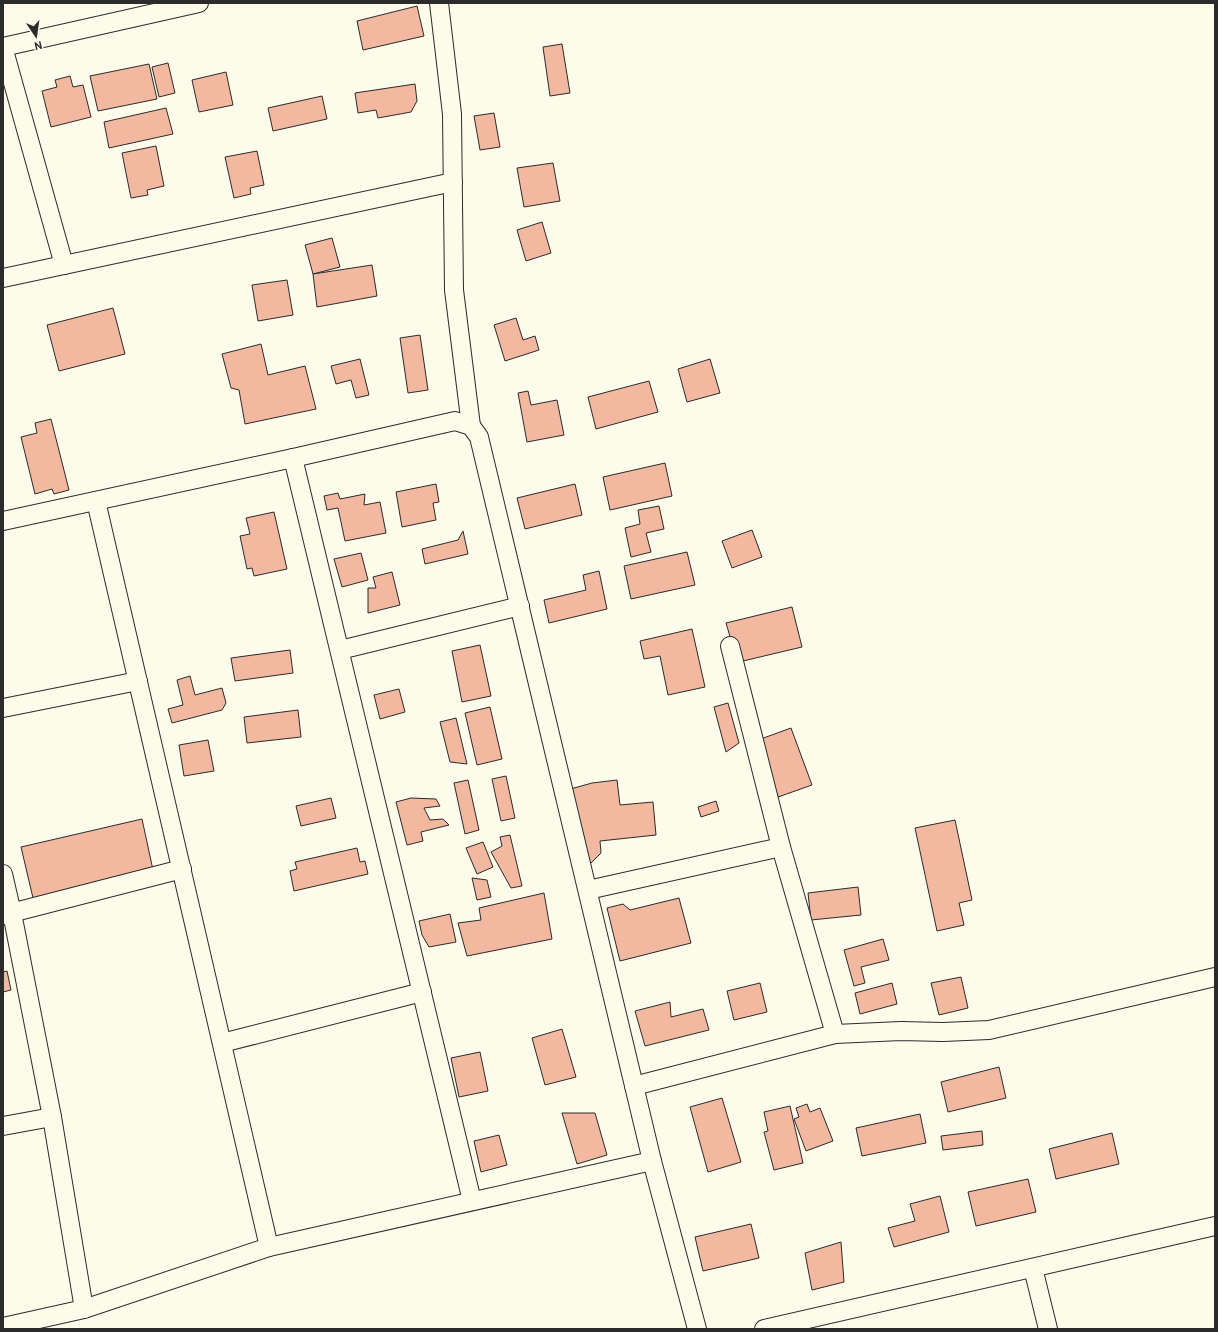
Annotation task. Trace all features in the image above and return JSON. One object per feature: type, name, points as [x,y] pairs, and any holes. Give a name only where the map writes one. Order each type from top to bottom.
[{"type":"street","points":[[64,265],[9,87],[3,48],[199,3]]},
{"type":"street","points":[[438,3],[452,114],[454,290],[471,426],[479,437],[652,1161],[697,1329]]},
{"type":"street","points":[[3,278],[453,182]]},
{"type":"street","points":[[3,521],[456,421],[471,426]]},
{"type":"street","points":[[293,458],[472,1200]]},
{"type":"street","points":[[96,501],[269,1247]]},
{"type":"street","points":[[340,650],[520,606]]},
{"type":"street","points":[[730,646],[781,847],[835,1034]]},
{"type":"street","points":[[3,708],[138,682]]},
{"type":"street","points":[[588,890],[781,847]]},
{"type":"street","points":[[8,914],[182,869]]},
{"type":"street","points":[[3,874],[8,914],[52,1117],[84,1309]]},
{"type":"street","points":[[634,1086],[835,1034],[901,1030],[943,1032],[989,1030],[1215,977]]},
{"type":"street","points":[[222,1043],[422,992]]},
{"type":"street","points":[[3,1126],[52,1117]]},
{"type":"street","points":[[3,1328],[84,1309],[269,1247],[472,1200],[652,1161]]},
{"type":"street","points":[[764,1329],[1215,1226]]},
{"type":"street","points":[[1033,1268],[1048,1329]]},
{"type":"building","points":[[417,6],[424,36],[363,50],[357,21]]},
{"type":"building","points":[[562,44],[570,93],[550,96],[543,47]]},
{"type":"building","points":[[168,63],[175,93],[159,97],[152,67]]},
{"type":"building","points":[[149,64],[157,99],[98,111],[90,76]]},
{"type":"building","points":[[226,72],[233,105],[199,112],[192,80]]},
{"type":"building","points":[[70,76],[73,87],[83,85],[91,117],[51,127],[42,91],[57,87],[55,80]]},
{"type":"building","points":[[415,84],[417,101],[411,112],[378,118],[376,110],[358,113],[355,93]]},
{"type":"building","points":[[322,96],[327,119],[273,131],[268,108]]},
{"type":"building","points":[[166,108],[173,134],[109,148],[104,122]]},
{"type":"building","points":[[494,113],[500,147],[480,150],[474,116]]},
{"type":"building","points":[[156,146],[164,186],[147,190],[148,195],[131,198],[122,153]]},
{"type":"building","points":[[257,151],[264,185],[250,188],[251,194],[234,198],[225,157]]},
{"type":"building","points":[[553,163],[560,201],[524,207],[517,168]]},
{"type":"building","points":[[542,222],[551,253],[526,261],[517,230]]},
{"type":"building","points":[[332,238],[340,267],[313,274],[305,245]]},
{"type":"building","points":[[372,265],[377,296],[317,307],[313,274]]},
{"type":"building","points":[[287,280],[293,315],[258,321],[252,285]]},
{"type":"building","points":[[113,308],[125,354],[59,371],[47,325]]},
{"type":"building","points":[[516,318],[523,340],[535,336],[539,350],[505,361],[494,325]]},
{"type":"building","points":[[420,335],[428,390],[408,393],[400,338]]},
{"type":"building","points":[[261,344],[268,375],[305,366],[316,409],[245,424],[239,390],[231,388],[222,354]]},
{"type":"building","points":[[360,359],[369,395],[356,398],[351,380],[336,384],[331,366]]},
{"type":"building","points":[[710,359],[720,393],[687,402],[678,369]]},
{"type":"building","points":[[649,381],[658,412],[596,429],[588,397]]},
{"type":"building","points":[[528,391],[531,405],[557,400],[564,435],[527,442],[518,393]]},
{"type":"building","points":[[51,419],[69,490],[54,494],[52,489],[35,494],[21,437],[37,433],[35,423]]},
{"type":"building","points":[[665,463],[672,496],[610,510],[603,477]]},
{"type":"building","points":[[436,484],[439,502],[433,503],[436,520],[402,527],[396,492]]},
{"type":"building","points":[[575,484],[582,515],[525,529],[517,498]]},
{"type":"building","points":[[338,493],[340,499],[365,494],[364,505],[380,502],[386,533],[345,541],[338,508],[327,510],[324,496]]},
{"type":"building","points":[[659,506],[664,529],[646,533],[651,552],[631,557],[625,528],[640,524],[638,510]]},
{"type":"building","points":[[274,512],[287,569],[254,576],[252,568],[247,569],[240,536],[250,534],[246,518]]},
{"type":"building","points":[[752,530],[762,557],[732,568],[722,541]]},
{"type":"building","points":[[463,531],[468,554],[425,564],[422,549],[458,540]]},
{"type":"building","points":[[687,552],[695,585],[631,599],[624,566]]},
{"type":"building","points":[[361,553],[368,580],[342,587],[334,559]]},
{"type":"building","points":[[599,571],[607,609],[549,623],[544,600],[586,590],[583,575]]},
{"type":"building","points":[[392,572],[400,605],[368,613],[368,588],[376,588],[373,577]]},
{"type":"building","points":[[792,607],[802,647],[743,661],[731,640],[726,623]]},
{"type":"building","points":[[692,629],[705,687],[668,695],[660,656],[644,659],[640,641]]},
{"type":"building","points":[[480,645],[491,696],[462,702],[452,651]]},
{"type":"building","points":[[290,650],[293,673],[235,681],[231,658]]},
{"type":"building","points":[[190,676],[195,695],[222,688],[226,703],[222,710],[172,723],[168,709],[183,705],[177,680]]},
{"type":"building","points":[[399,689],[405,712],[380,719],[374,695]]},
{"type":"building","points":[[728,703],[739,743],[726,752],[714,707]]},
{"type":"building","points":[[490,707],[502,759],[477,765],[465,713]]},
{"type":"building","points":[[298,710],[301,737],[247,743],[244,717]]},
{"type":"building","points":[[456,718],[467,764],[450,762],[440,722]]},
{"type":"building","points":[[791,728],[812,785],[778,797],[758,740]]},
{"type":"building","points":[[208,740],[214,771],[184,776],[179,745]]},
{"type":"building","points":[[506,776],[515,818],[501,821],[492,779]]},
{"type":"building","points":[[468,780],[479,830],[465,834],[454,783]]},
{"type":"building","points":[[617,780],[620,805],[653,802],[656,835],[600,841],[601,853],[589,865],[567,790],[592,783]]},
{"type":"building","points":[[331,798],[336,818],[301,826],[296,806]]},
{"type":"building","points":[[411,798],[436,799],[440,806],[424,808],[430,820],[443,819],[449,825],[421,832],[423,841],[407,845],[396,802]]},
{"type":"building","points":[[716,801],[719,811],[701,817],[698,807]]},
{"type":"building","points":[[142,819],[153,870],[33,898],[21,847]]},
{"type":"building","points":[[955,820],[972,900],[959,903],[964,925],[937,931],[915,828]]},
{"type":"building","points":[[510,835],[522,886],[511,888],[491,852],[502,846],[500,837]]},
{"type":"building","points":[[483,842],[493,867],[477,874],[466,848]]},
{"type":"building","points":[[357,848],[360,862],[365,861],[368,874],[294,891],[290,871],[297,869],[295,862]]},
{"type":"building","points":[[472,878],[487,880],[491,897],[477,900]]},
{"type":"building","points":[[858,887],[861,915],[811,920],[808,893]]},
{"type":"building","points":[[544,893],[552,939],[467,956],[458,923],[481,920],[479,908]]},
{"type":"building","points":[[679,898],[691,943],[620,961],[607,908],[623,904],[630,910]]},
{"type":"building","points":[[450,914],[456,942],[429,947],[422,935],[419,921]]},
{"type":"building","points":[[883,939],[889,960],[861,967],[865,983],[854,986],[844,950]]},
{"type":"building","points":[[7,971],[11,990],[3,992],[3,972]]},
{"type":"building","points":[[961,977],[968,1008],[939,1015],[931,983]]},
{"type":"building","points":[[760,983],[767,1012],[734,1020],[727,991]]},
{"type":"building","points":[[892,983],[897,1004],[860,1014],[855,993]]},
{"type":"building","points":[[670,1002],[671,1017],[703,1009],[709,1030],[645,1046],[635,1011]]},
{"type":"building","points":[[562,1029],[576,1077],[545,1085],[532,1038]]},
{"type":"building","points":[[480,1052],[488,1091],[459,1097],[451,1058]]},
{"type":"building","points":[[999,1067],[1006,1098],[948,1112],[941,1082]]},
{"type":"building","points":[[722,1098],[741,1162],[708,1172],[690,1107]]},
{"type":"building","points":[[807,1104],[810,1112],[820,1108],[833,1141],[806,1151],[794,1119],[799,1117],[796,1108]]},
{"type":"building","points":[[790,1106],[803,1163],[774,1170],[764,1132],[768,1131],[764,1112]]},
{"type":"building","points":[[562,1113],[595,1113],[607,1155],[577,1164]]},
{"type":"building","points":[[920,1114],[926,1143],[862,1156],[856,1128]]},
{"type":"building","points":[[982,1131],[983,1145],[943,1150],[941,1136]]},
{"type":"building","points":[[1112,1133],[1119,1164],[1056,1179],[1049,1149]]},
{"type":"building","points":[[499,1135],[507,1165],[481,1172],[474,1141]]},
{"type":"building","points":[[1028,1179],[1036,1212],[976,1226],[968,1192]]},
{"type":"building","points":[[940,1196],[949,1232],[894,1247],[888,1228],[915,1221],[910,1204]]},
{"type":"building","points":[[751,1224],[759,1258],[703,1271],[695,1237]]},
{"type":"building","points":[[841,1242],[844,1282],[812,1290],[805,1253]]}]
